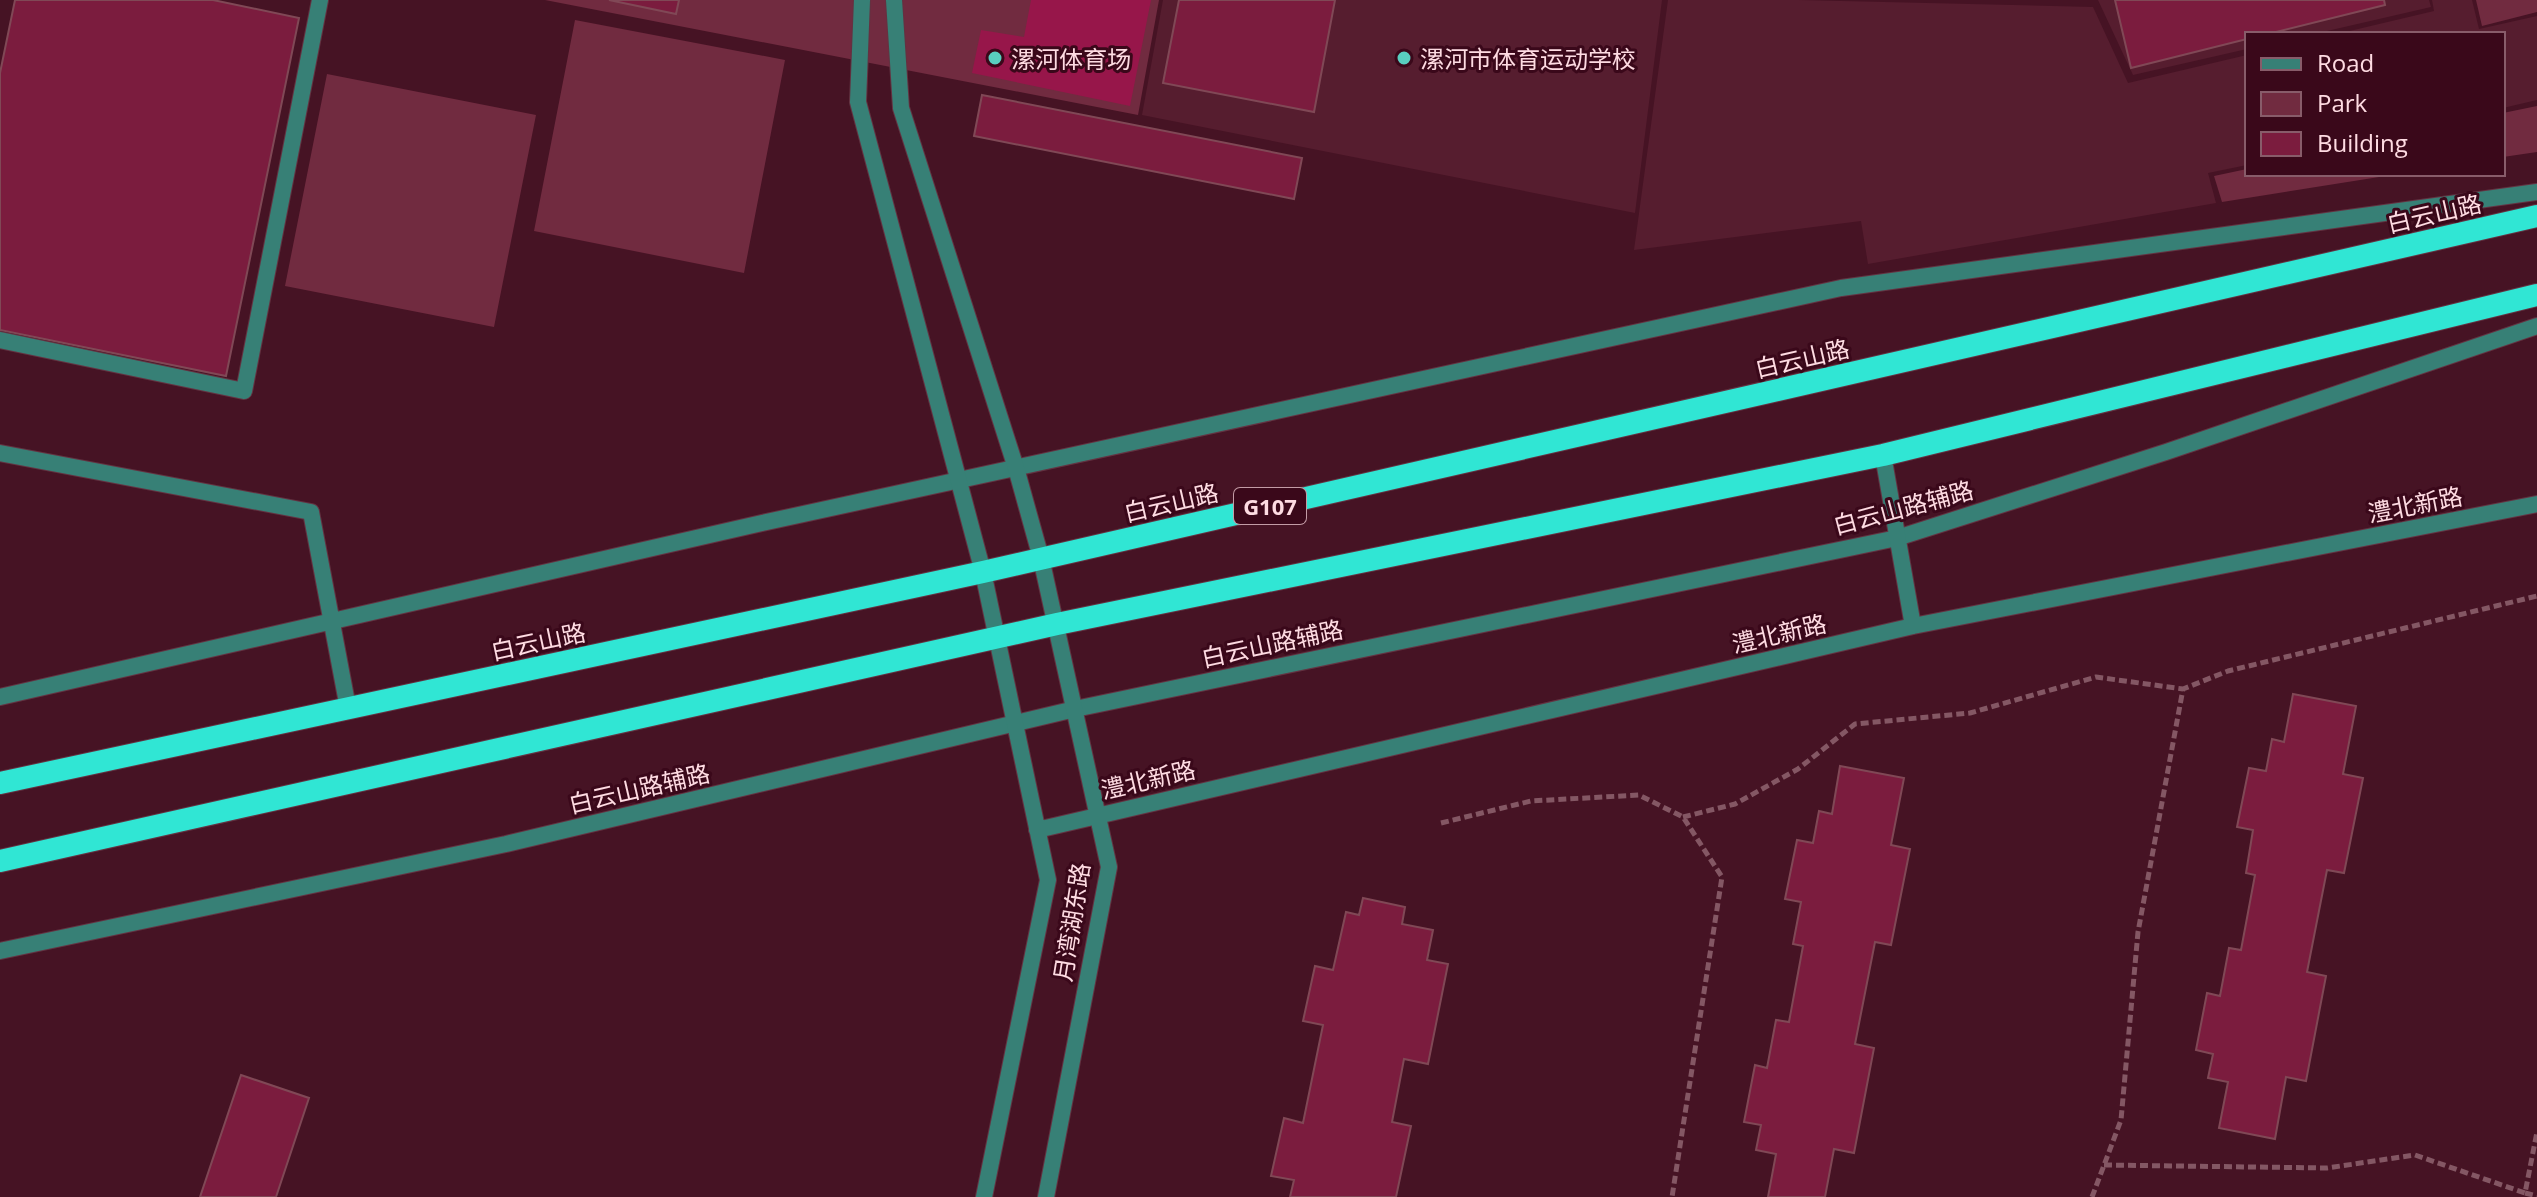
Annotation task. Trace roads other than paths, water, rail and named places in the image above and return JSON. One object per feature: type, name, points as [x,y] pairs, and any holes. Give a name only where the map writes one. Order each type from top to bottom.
[{"type":"highway","name":"白云山路","points":[[0,783],[983,572],[2537,216]]},
{"type":"highway","points":[[0,861],[1057,624],[1883,455],[2537,295]]},
{"type":"street","points":[[0,340],[244,391],[320,0]]},
{"type":"street","name":"月湾湖东路","points":[[862,0],[858,102],[983,572],[1048,880],[984,1197]]},
{"type":"street","name":"月湾湖东路","points":[[894,0],[901,108],[1016,468],[1041,558],[1109,867],[1046,1197]]},
{"type":"street","points":[[0,697],[762,523],[1841,288],[2537,192]]},
{"type":"street","name":"白云山路辅路","points":[[0,951],[506,844],[1075,709],[1897,538],[2166,452],[2537,326]]},
{"type":"street","points":[[0,453],[311,512],[348,708]]},
{"type":"street","points":[[1883,455],[1913,626]]},
{"type":"street","name":"澧北新路","points":[[1037,830],[1913,626],[2537,504]]},
{"type":"place","name":"漯河体育场","points":[[995,58]]},
{"type":"place","name":"漯河市体育运动学校","points":[[1404,58]]}]
